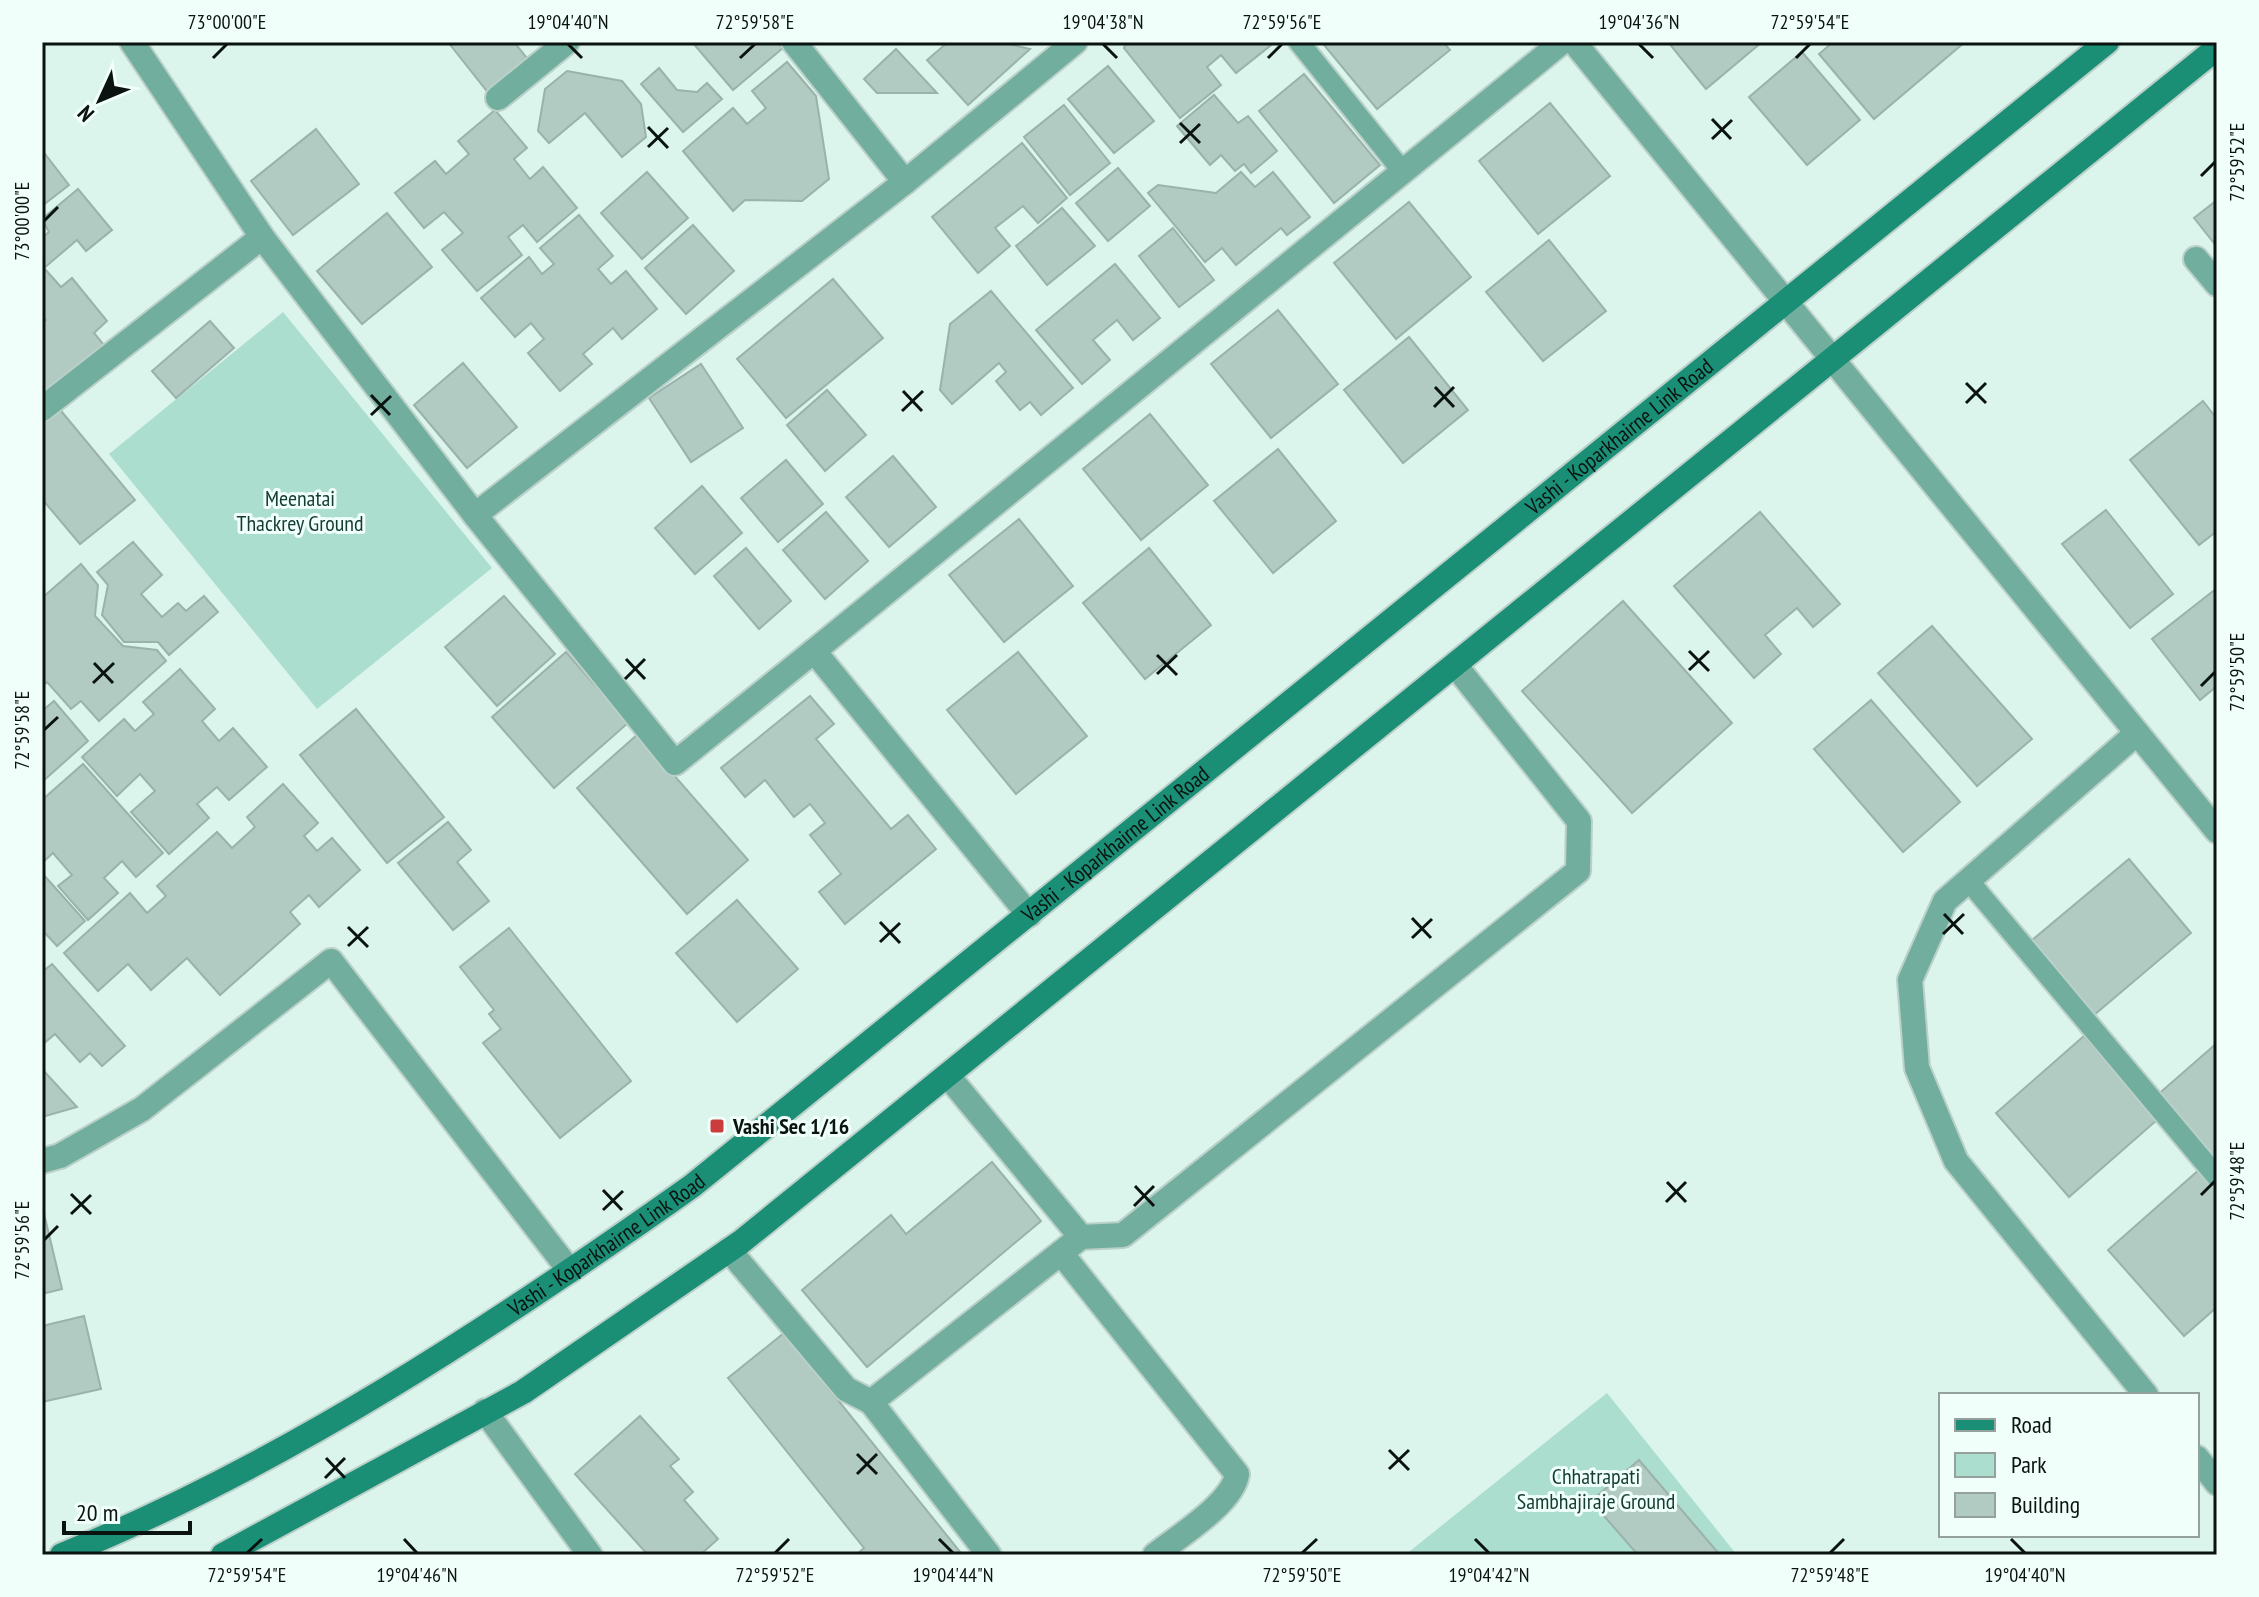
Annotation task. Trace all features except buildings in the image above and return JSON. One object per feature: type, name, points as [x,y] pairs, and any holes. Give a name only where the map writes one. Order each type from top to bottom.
[{"type":"main road","name":"Vashi - Koparkhairne Link Road","points":[[62,1555],[232,1475],[408,1375],[570,1271],[692,1186],[2107,42]]},
{"type":"main road","points":[[223,1555],[523,1392],[729,1250],[2217,48]]},
{"type":"street","points":[[132,42],[262,237],[475,515],[675,763],[1562,42]]},
{"type":"street","points":[[498,98],[567,42]]},
{"type":"street","points":[[794,42],[905,182]]},
{"type":"street","points":[[475,515],[905,182],[1075,42]]},
{"type":"street","points":[[1574,42],[2217,831]]},
{"type":"street","points":[[42,409],[262,237]]},
{"type":"street","points":[[2196,259],[2217,284]]},
{"type":"street","points":[[814,651],[1029,915]]},
{"type":"street","points":[[871,1402],[1081,1237],[1123,1235],[1578,871],[1579,821],[1455,665]]},
{"type":"street","points":[[2137,733],[1945,901],[1910,980],[1917,1068],[1956,1161],[2144,1393]]},
{"type":"street","points":[[42,1161],[60,1156],[142,1109],[331,961],[570,1271]]},
{"type":"street","points":[[948,1076],[1081,1237]]},
{"type":"street","points":[[729,1250],[846,1389],[871,1402],[989,1555]]},
{"type":"street","points":[[1061,1253],[1237,1474],[1235,1486],[1226,1498],[1155,1555]]},
{"type":"street","points":[[485,1411],[590,1555]]},
{"type":"street","points":[[2199,1460],[2217,1483]]},
{"type":"lane","points":[[1299,42],[1403,172]]},
{"type":"lane","points":[[1968,880],[2217,1177]]},
{"type":"green space","name":"Meenatai Thackrey Ground","points":[[283,312],[492,568],[317,709],[109,454]]},
{"type":"green space","name":"Chhatrapati Sambhajiraje Ground","points":[[1607,1393],[1737,1555],[1405,1555]]},
{"type":"place","name":"Vashi Sec 1/16","points":[[717,1126]]}]
